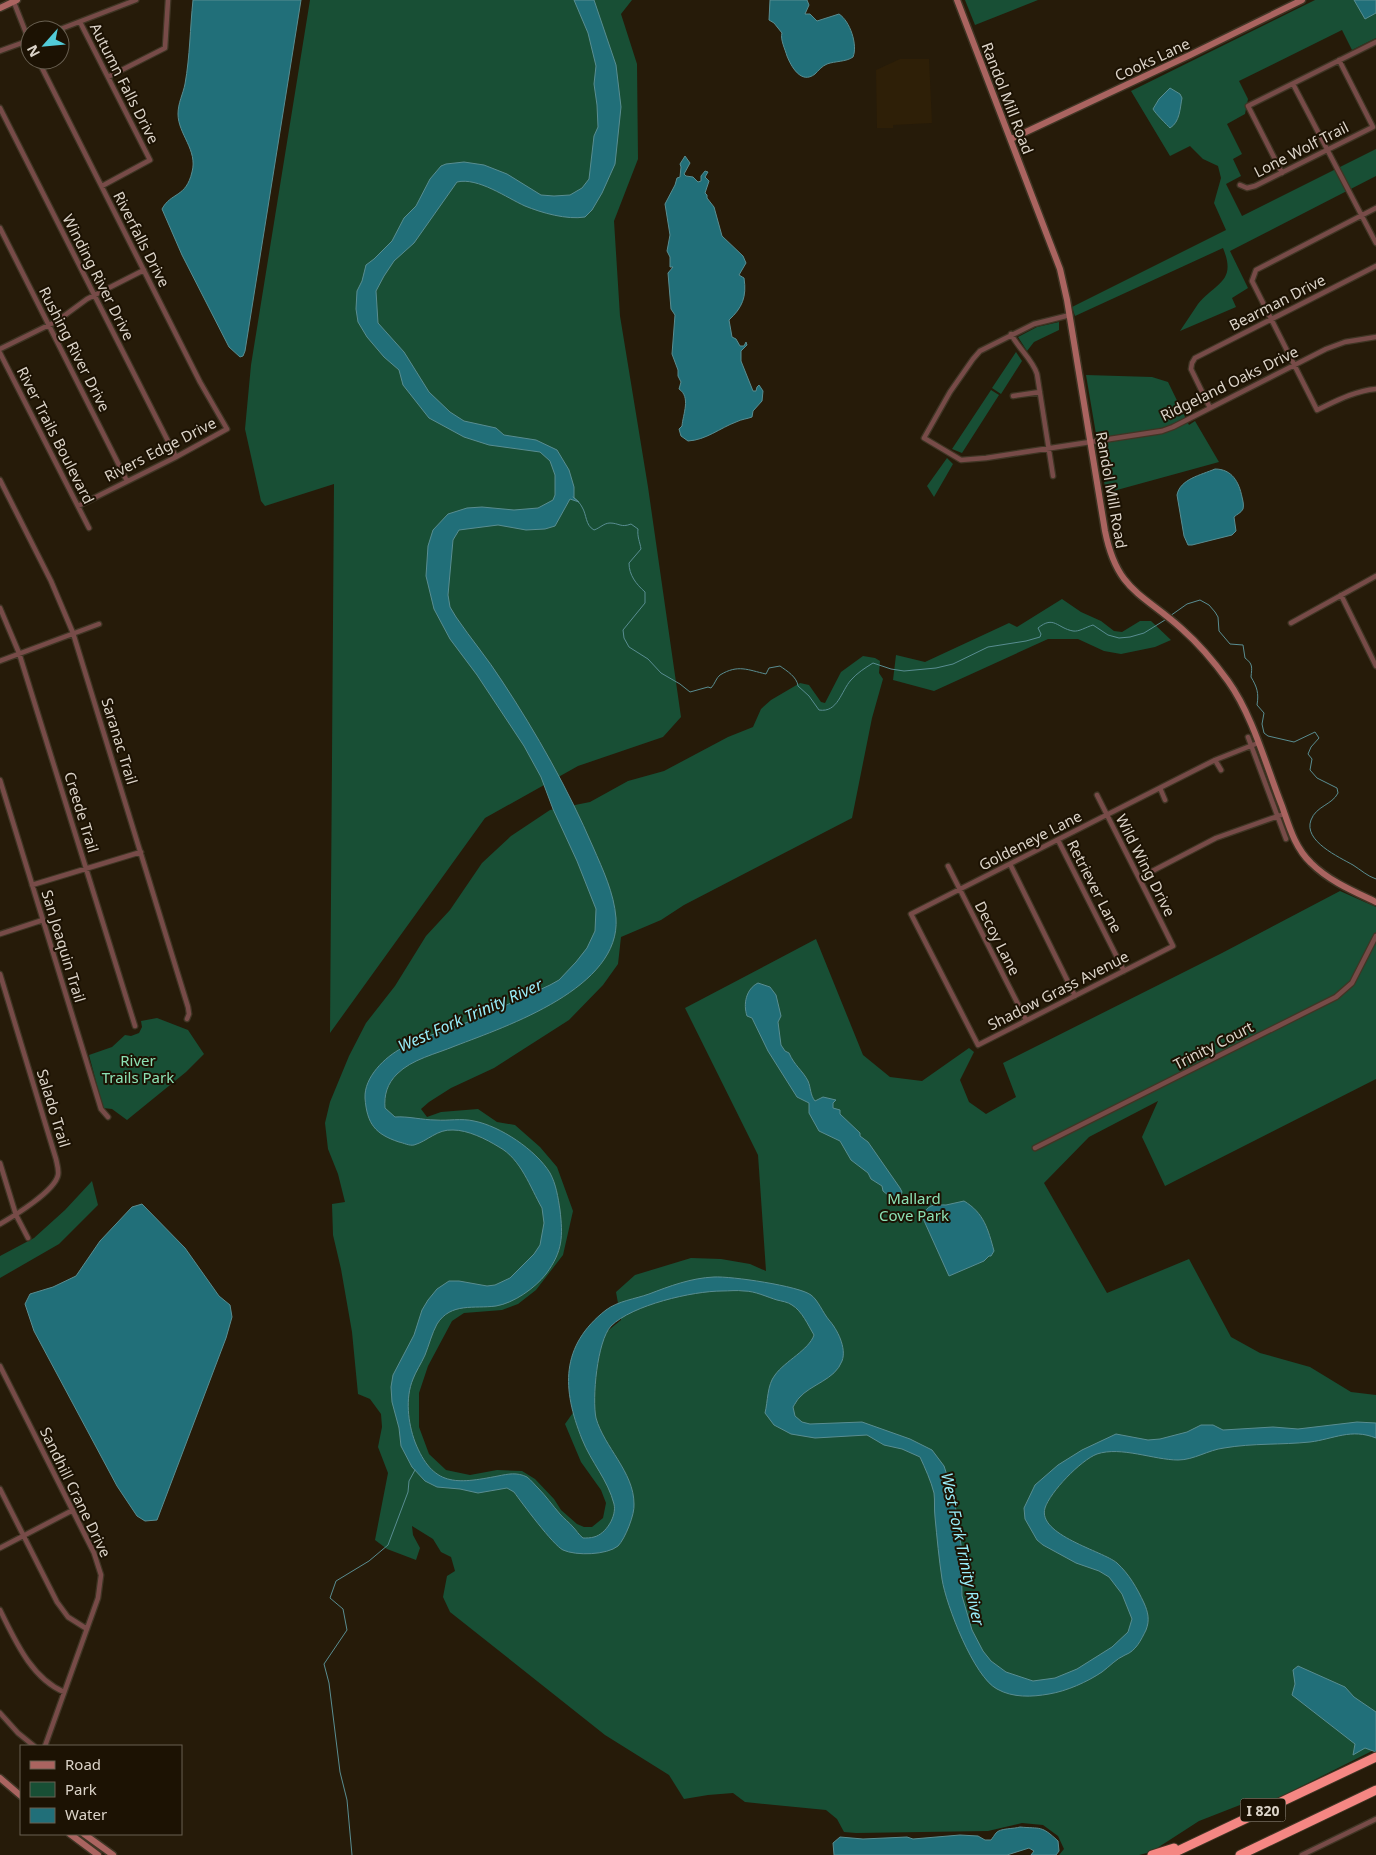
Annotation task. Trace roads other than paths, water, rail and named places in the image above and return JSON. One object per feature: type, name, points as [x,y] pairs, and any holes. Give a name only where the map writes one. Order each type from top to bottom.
[{"type":"highway","name":"I 820","points":[[1169,1855],[1376,1757]]},
{"type":"highway","name":"I 820","points":[[1240,1855],[1376,1790]]},
{"type":"highway","points":[[1152,1855],[1208,1836]]},
{"type":"main road","points":[[0,8],[15,0]]},
{"type":"main road","name":"Randol Mill Road","points":[[957,0],[1060,268],[1070,315],[1105,531],[1114,564],[1135,592],[1180,627],[1228,682],[1245,710],[1255,744],[1281,815],[1300,851],[1312,865],[1333,881],[1376,902]]},
{"type":"main road","name":"Cooks Lane","points":[[1011,139],[1302,0]]},
{"type":"main road","points":[[0,1778],[20,1795]]},
{"type":"main road","points":[[71,1835],[98,1855]]},
{"type":"main road","points":[[85,1835],[114,1855]]},
{"type":"street","points":[[15,0],[22,20]]},
{"type":"street","points":[[70,26],[136,0]]},
{"type":"street","points":[[108,77],[165,48],[168,0]]},
{"type":"street","name":"Autumn Falls Drive","points":[[80,22],[150,160],[102,186]]},
{"type":"street","points":[[1282,173],[1248,106],[1376,42]]},
{"type":"street","points":[[0,51],[20,44]]},
{"type":"street","name":"Lone Wolf Trail","points":[[1240,185],[1247,188],[1255,186],[1373,127],[1339,60]]},
{"type":"street","name":"Riverfalls Drive","points":[[43,70],[200,382],[227,429]]},
{"type":"street","points":[[1293,84],[1376,243]]},
{"type":"street","name":"Winding River Drive","points":[[0,108],[176,457]]},
{"type":"street","points":[[1376,208],[1256,270],[1252,281],[1317,410],[1341,398],[1366,390],[1376,389]]},
{"type":"street","name":"Rushing River Drive","points":[[0,228],[127,481]]},
{"type":"street","name":"Bearman Drive","points":[[1210,408],[1192,369],[1192,363],[1195,358],[1376,266]]},
{"type":"street","points":[[0,349],[49,325],[82,302],[144,270]]},
{"type":"street","points":[[1053,476],[1035,369],[1011,334],[1043,320],[1070,315]]},
{"type":"street","name":"Ridgeland Oaks Drive","points":[[1011,334],[976,354],[950,392],[924,438],[961,460],[1162,431],[1326,349],[1345,342],[1376,337]]},
{"type":"street","name":"River Trails Boulevard","points":[[0,353],[89,528]]},
{"type":"street","points":[[1013,396],[1040,392]]},
{"type":"street","name":"Rivers Edge Drive","points":[[78,506],[227,429]]},
{"type":"street","name":"Saranac Trail","points":[[0,480],[51,581],[73,633],[188,1007],[189,1014],[187,1019]]},
{"type":"street","points":[[1291,623],[1376,576]]},
{"type":"street","points":[[1341,595],[1376,666]]},
{"type":"street","name":"Creede Trail","points":[[0,608],[19,653],[135,1026]]},
{"type":"street","points":[[0,661],[99,624]]},
{"type":"street","name":"Randol Mill Road","points":[[1248,737],[1255,744]]},
{"type":"street","name":"Goldeneye Lane","points":[[911,914],[1215,760],[1255,744]]},
{"type":"street","points":[[1215,760],[1221,770]]},
{"type":"street","name":"San Joaquin Trail","points":[[0,780],[101,1109],[108,1117]]},
{"type":"street","points":[[1160,788],[1165,800]]},
{"type":"street","name":"Wild Wing Drive","points":[[1097,795],[1173,946]]},
{"type":"street","points":[[1140,878],[1216,838],[1281,815]]},
{"type":"street","name":"Randol Mill Road","points":[[1281,815],[1286,839]]},
{"type":"street","name":"Retriever Lane","points":[[1058,840],[1124,970]]},
{"type":"street","points":[[32,885],[141,852]]},
{"type":"street","points":[[1010,864],[1075,996]]},
{"type":"street","name":"Decoy Lane","points":[[948,866],[1026,1020]]},
{"type":"street","name":"Shadow Grass Avenue","points":[[911,914],[978,1045],[1173,946]]},
{"type":"street","points":[[0,934],[43,920]]},
{"type":"street","name":"Trinity Court","points":[[1035,1148],[1336,997],[1352,984],[1376,936]]},
{"type":"street","name":"Salado Trail","points":[[0,974],[51,1142],[58,1172],[56,1181],[49,1188],[16,1215],[0,1224]]},
{"type":"street","points":[[0,1163],[16,1215],[28,1238]]},
{"type":"street","name":"Sandhill Crane Drive","points":[[0,1366],[94,1553],[102,1575],[100,1590],[45,1745]]},
{"type":"street","points":[[0,1489],[57,1602],[73,1622],[87,1629]]},
{"type":"street","points":[[0,1548],[72,1510]]},
{"type":"street","points":[[0,1610],[13,1636],[38,1673],[50,1685],[64,1692]]},
{"type":"street","points":[[0,1713],[23,1738],[33,1745]]},
{"type":"street","points":[[1302,1855],[1376,1819]]},
{"type":"water","points":[[193,0],[301,0],[245,351],[243,356],[240,357],[229,347],[182,255],[162,209],[182,191],[192,172],[192,156],[181,128],[178,114],[187,74]]},
{"type":"water","points":[[574,0],[594,0],[616,65],[621,107],[615,164],[592,210],[585,217],[578,218],[555,215],[525,206],[483,185],[465,181],[457,182],[414,243],[394,261],[376,291],[378,323],[404,352],[429,392],[450,412],[464,421],[496,428],[504,435],[536,440],[557,450],[569,470],[574,487],[574,498],[579,502],[570,499],[555,526],[545,529],[526,530],[498,525],[459,530],[453,540],[448,595],[450,607],[456,617],[515,701],[562,783],[604,873],[613,900],[616,918],[613,943],[600,965],[581,984],[557,1001],[530,1015],[410,1064],[397,1074],[387,1090],[385,1108],[395,1117],[474,1121],[495,1128],[527,1148],[544,1164],[552,1177],[558,1195],[561,1219],[561,1236],[556,1258],[546,1274],[536,1284],[510,1302],[496,1306],[456,1309],[449,1312],[437,1324],[425,1355],[414,1376],[409,1394],[409,1419],[415,1442],[422,1457],[430,1467],[438,1475],[448,1479],[458,1481],[483,1479],[509,1474],[527,1477],[581,1537],[594,1537],[603,1532],[610,1524],[614,1514],[614,1504],[608,1487],[582,1439],[575,1421],[569,1386],[569,1369],[573,1353],[580,1338],[591,1324],[606,1310],[616,1304],[697,1279],[714,1277],[735,1278],[780,1285],[804,1292],[816,1300],[835,1328],[842,1345],[843,1356],[839,1367],[834,1373],[798,1399],[793,1407],[795,1416],[802,1422],[810,1424],[862,1422],[910,1439],[932,1450],[944,1466],[954,1497],[961,1545],[962,1596],[972,1630],[983,1651],[991,1661],[1006,1672],[1033,1681],[1055,1678],[1077,1669],[1112,1647],[1128,1632],[1132,1619],[1122,1594],[1109,1577],[1099,1571],[1076,1563],[1043,1545],[1037,1540],[1025,1519],[1024,1508],[1035,1485],[1058,1465],[1082,1450],[1116,1434],[1148,1440],[1187,1432],[1201,1425],[1213,1425],[1223,1430],[1273,1427],[1298,1429],[1357,1422],[1376,1423],[1376,1438],[1367,1435],[1350,1434],[1310,1442],[1235,1446],[1178,1460],[1127,1452],[1106,1452],[1090,1457],[1059,1485],[1045,1508],[1045,1518],[1061,1534],[1117,1563],[1139,1592],[1147,1610],[1148,1619],[1144,1634],[1132,1651],[1119,1658],[1096,1676],[1063,1691],[1036,1696],[1009,1694],[997,1689],[988,1682],[979,1670],[962,1639],[945,1591],[938,1548],[934,1493],[920,1457],[902,1449],[884,1445],[867,1435],[815,1438],[791,1434],[774,1425],[765,1413],[772,1379],[779,1370],[807,1346],[814,1335],[802,1314],[789,1303],[748,1291],[710,1292],[680,1297],[648,1306],[621,1318],[611,1326],[606,1333],[599,1357],[595,1384],[596,1418],[605,1439],[629,1481],[633,1492],[634,1504],[631,1520],[621,1543],[613,1549],[591,1554],[563,1550],[545,1532],[514,1492],[507,1488],[478,1493],[437,1487],[425,1481],[412,1467],[401,1446],[399,1428],[392,1402],[391,1387],[393,1375],[414,1335],[422,1310],[428,1300],[437,1289],[449,1281],[487,1286],[495,1285],[510,1278],[534,1254],[540,1245],[544,1223],[542,1208],[529,1183],[519,1166],[507,1152],[483,1138],[459,1130],[442,1131],[414,1145],[408,1145],[391,1139],[378,1131],[370,1121],[365,1098],[368,1083],[377,1068],[402,1048],[417,1040],[474,1020],[559,980],[587,948],[595,931],[596,909],[541,777],[524,746],[477,675],[450,639],[434,609],[426,576],[428,546],[433,530],[448,514],[467,508],[482,507],[514,510],[538,508],[553,500],[555,495],[555,475],[550,461],[540,452],[489,445],[464,437],[429,418],[403,385],[399,370],[384,357],[367,337],[358,322],[356,309],[357,291],[366,265],[392,241],[404,218],[416,206],[430,179],[441,166],[464,162],[484,165],[507,174],[541,195],[570,195],[582,188],[589,179],[594,136],[598,127],[594,84],[596,66],[588,33]]},
{"type":"water","points":[[770,0],[807,0],[809,5],[805,14],[810,14],[817,21],[839,14],[847,22],[854,40],[853,57],[827,64],[810,77],[801,76],[789,60],[782,41],[782,33],[769,20]]},
{"type":"water","points":[[1354,0],[1376,0],[1376,13],[1365,19]]},
{"type":"water","points":[[1170,88],[1180,94],[1182,98],[1178,119],[1170,128],[1153,109],[1159,99]]},
{"type":"water","points":[[685,156],[690,163],[684,174],[686,176],[693,177],[698,182],[701,181],[701,176],[705,171],[708,172],[705,177],[709,181],[705,193],[714,207],[722,236],[743,256],[746,263],[739,275],[744,278],[744,296],[737,311],[729,320],[732,337],[736,339],[740,346],[744,346],[746,342],[747,345],[741,351],[741,361],[753,391],[756,391],[759,385],[763,391],[762,401],[753,411],[752,417],[730,424],[707,436],[688,441],[681,436],[679,429],[682,426],[685,396],[679,389],[681,382],[672,354],[675,315],[671,309],[668,273],[673,267],[670,267],[670,257],[667,251],[670,235],[665,204],[677,178],[680,177],[680,164]]},
{"type":"water","points":[[1215,469],[1226,471],[1234,477],[1241,491],[1243,509],[1234,517],[1236,531],[1232,535],[1188,545],[1184,536],[1177,495],[1182,485],[1187,481]]},
{"type":"water","points":[[758,983],[770,987],[776,995],[781,1016],[778,1022],[781,1045],[806,1077],[813,1099],[815,1101],[823,1097],[836,1100],[833,1103],[833,1108],[840,1110],[840,1114],[868,1142],[900,1188],[902,1192],[900,1197],[894,1200],[883,1191],[882,1186],[871,1179],[868,1173],[851,1160],[840,1141],[819,1131],[809,1113],[809,1103],[797,1097],[768,1051],[752,1018],[747,1016],[745,1007],[746,997]]},
{"type":"water","points":[[964,1201],[981,1216],[994,1251],[984,1261],[949,1276],[921,1214],[934,1205],[946,1205]]},
{"type":"water","points":[[142,1204],[185,1248],[219,1296],[230,1305],[232,1317],[226,1338],[157,1520],[145,1521],[137,1516],[117,1486],[34,1331],[25,1304],[30,1294],[53,1287],[76,1276],[100,1241],[132,1207]]},
{"type":"water","points":[[1298,1666],[1345,1687],[1354,1697],[1376,1712],[1376,1752],[1365,1748],[1353,1755],[1355,1744],[1292,1695],[1295,1684],[1293,1670]]},
{"type":"water","points":[[1020,1827],[1040,1829],[1048,1832],[1058,1841],[1059,1851],[1056,1855],[1031,1855],[1034,1851],[1029,1848],[1007,1855],[834,1855],[833,1843],[840,1837],[863,1839],[907,1837],[913,1839],[960,1835],[978,1836],[985,1840],[991,1840],[998,1831]]},
{"type":"waterway","points":[[573,497],[584,510],[588,523],[594,530],[610,523],[631,524],[638,529],[641,549],[629,563],[629,567],[634,579],[645,592],[645,603],[623,630],[624,638],[629,647],[648,659],[661,673],[690,692],[708,687],[711,688],[720,675],[732,670],[743,669],[766,674],[769,668],[780,666],[794,677],[798,686],[809,696],[819,710],[825,710],[835,705],[853,677],[873,663],[904,671],[936,668],[953,664],[988,647],[1040,637],[1041,634],[1038,628],[1043,624],[1052,622],[1073,631],[1093,625],[1108,635],[1119,638],[1144,633],[1165,620]]},
{"type":"waterway","points":[[1170,616],[1187,604],[1200,600],[1209,605],[1218,617],[1219,631],[1230,644],[1243,645],[1245,658],[1251,666],[1251,677],[1258,694],[1257,705],[1264,713],[1262,724],[1264,733],[1268,736],[1294,742],[1315,732],[1319,738],[1308,754],[1312,759],[1310,770],[1317,778],[1337,788],[1338,793],[1313,815],[1310,828],[1312,835],[1331,853],[1376,879]]},
{"type":"waterway","points":[[352,1855],[347,1800],[340,1772],[329,1683],[324,1664],[347,1630],[343,1609],[330,1598],[336,1581],[369,1561],[388,1545],[408,1492],[409,1481],[415,1470]]},
{"type":"water label","name":"West Fork Trinity River","points":[[470,1015]]},
{"type":"water label","name":"West Fork Trinity River","points":[[963,1549]]},
{"type":"park label","name":"River Trails Park","points":[[138,1068]]},
{"type":"park label","name":"Mallard Cove Park","points":[[914,1206]]}]
